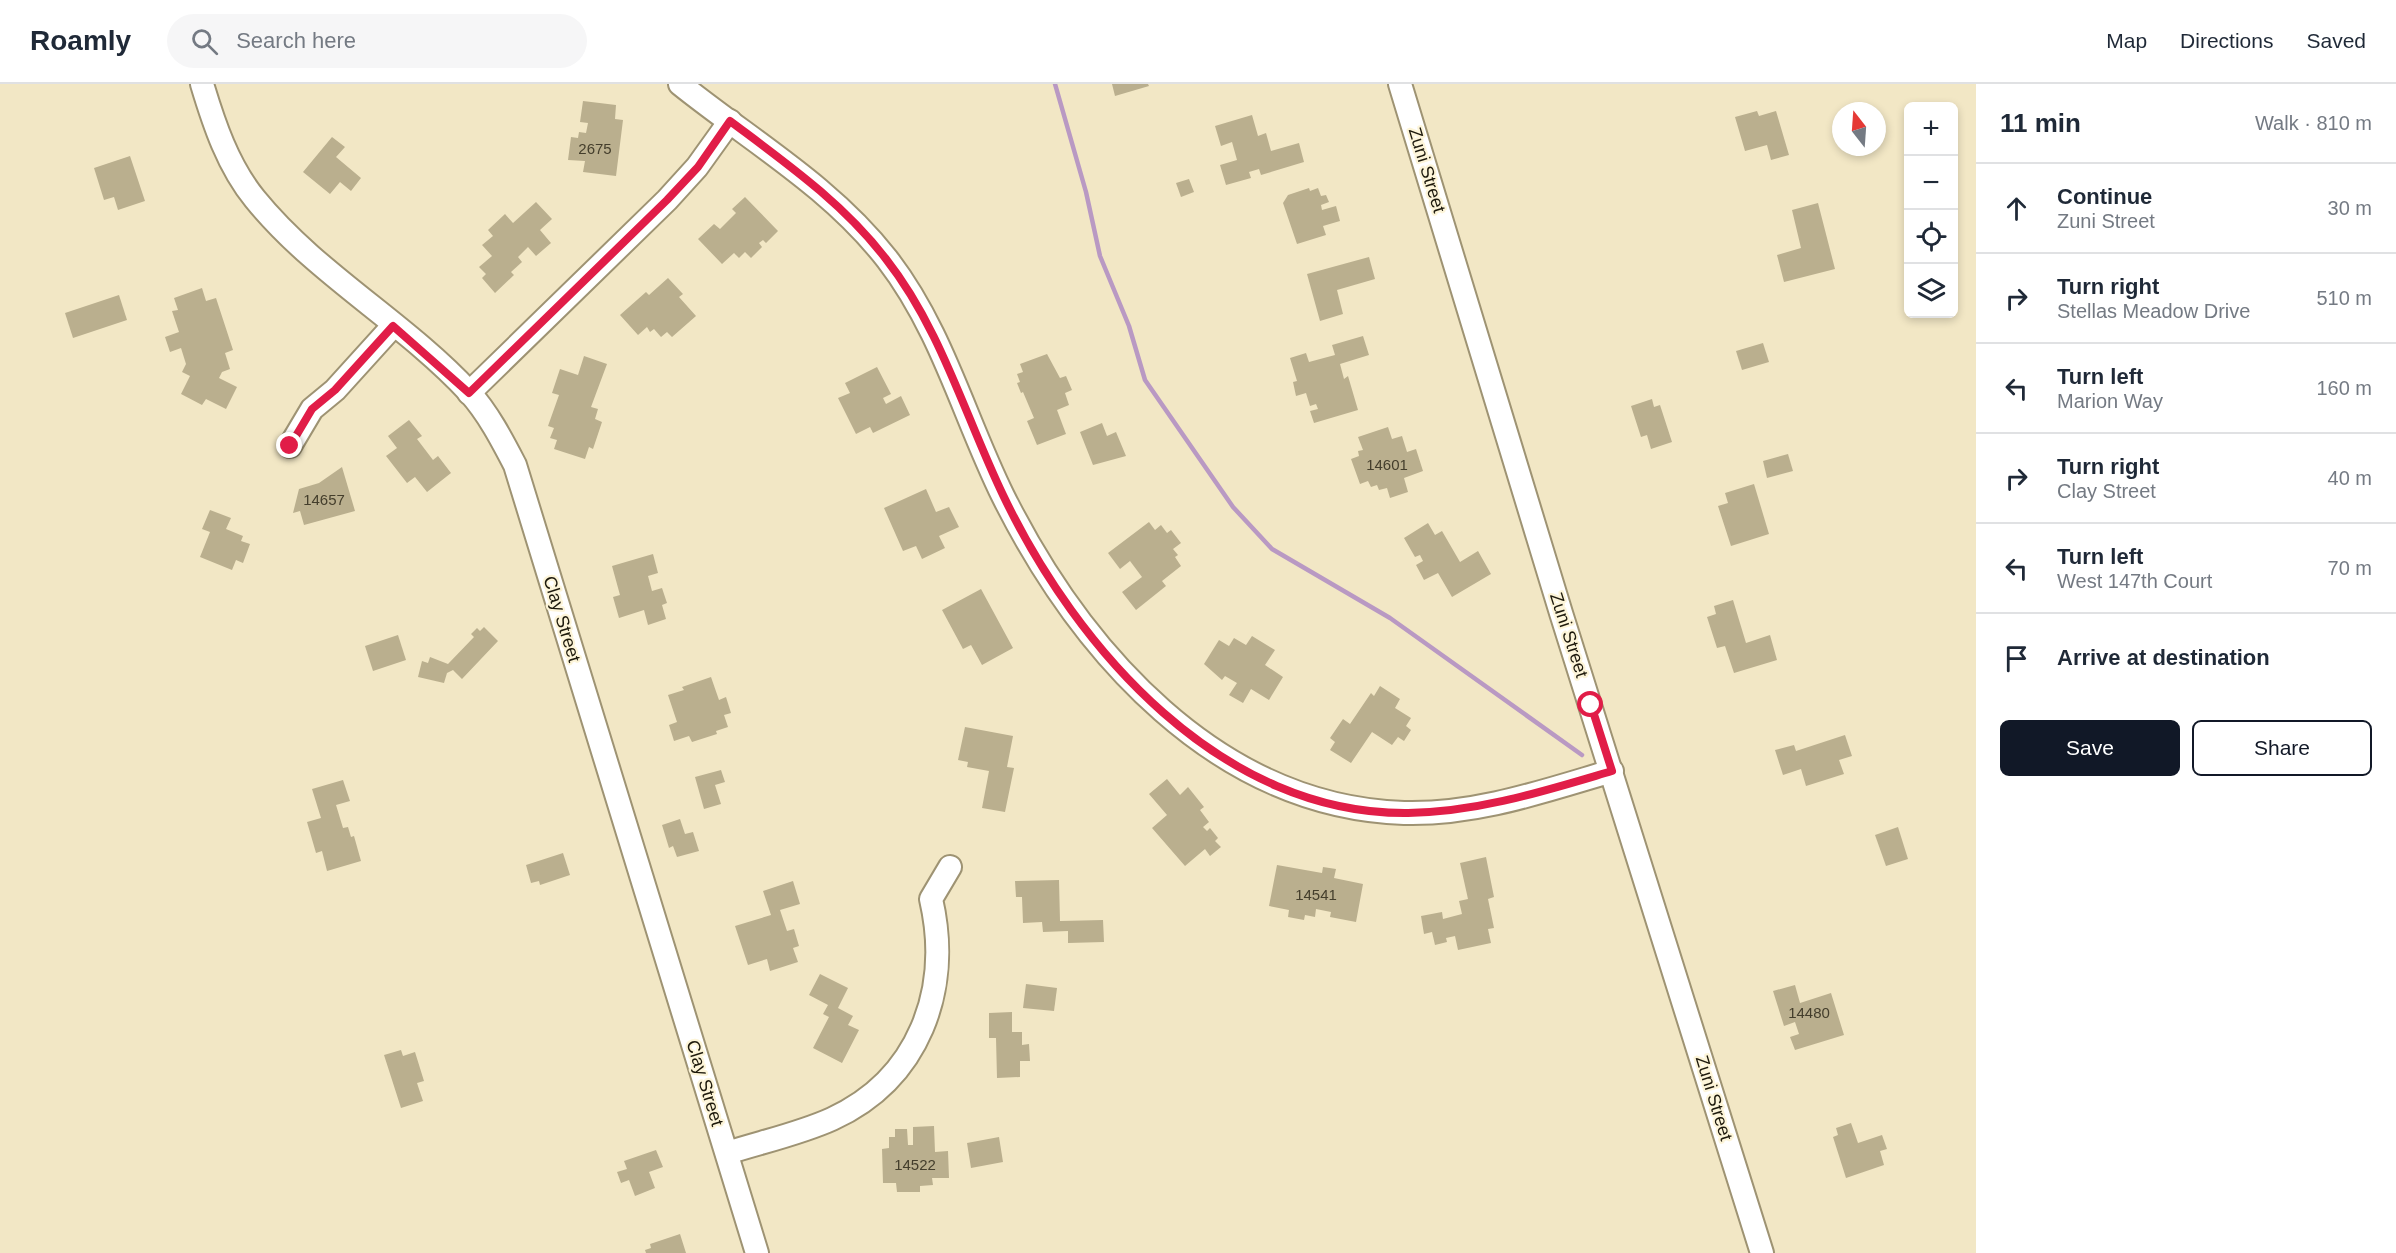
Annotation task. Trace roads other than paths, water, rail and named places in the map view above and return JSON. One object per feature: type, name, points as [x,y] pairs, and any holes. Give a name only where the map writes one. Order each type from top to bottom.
[{"type":"street","name":"Clay Street","points":[[202,84],[222,143],[254,198],[284,230],[469,393],[502,439],[515,465],[757,1253]]},
{"type":"street","points":[[680,84],[797,171],[842,209],[886,259],[914,299],[948,366],[1002,494],[1045,571],[1067,604],[1107,654],[1163,712],[1201,743],[1230,761],[1297,794],[1374,811],[1406,813],[1471,809],[1524,798],[1612,771]]},
{"type":"street","name":"Zuni Street","points":[[1400,84],[1762,1253]]},
{"type":"street","points":[[469,393],[667,200],[698,167],[730,121]]},
{"type":"street","points":[[290,446],[312,409],[335,390],[393,326]]},
{"type":"street","points":[[727,1153],[832,1119],[869,1096],[900,1065],[923,1028],[933,997],[939,943],[931,900],[950,867]]},
{"type":"waterway","points":[[1055,84],[1086,192],[1100,256],[1129,326],[1145,380],[1233,507],[1272,549],[1390,618],[1582,755]]}]
